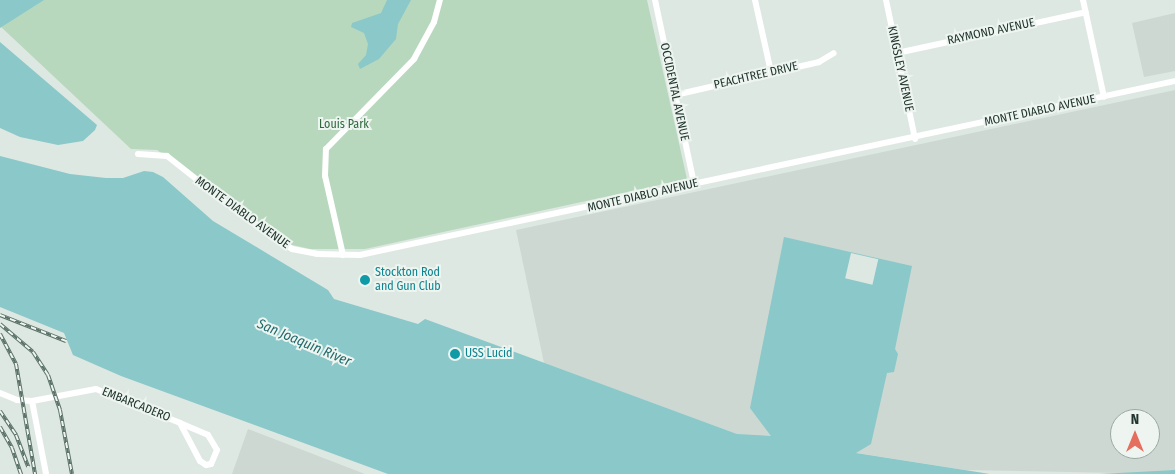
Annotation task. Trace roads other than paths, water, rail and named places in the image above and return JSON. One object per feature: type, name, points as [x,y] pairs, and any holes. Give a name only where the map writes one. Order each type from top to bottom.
[{"type":"street","points":[[343,255],[325,176],[326,149],[414,59],[434,22],[440,0]]},
{"type":"street","name":"OCCIDENTAL AVENUE","points":[[655,0],[694,184]]},
{"type":"street","points":[[756,0],[771,72]]},
{"type":"street","name":"KINGSLEY AVENUE","points":[[886,0],[915,139]]},
{"type":"street","points":[[1084,0],[1104,97]]},
{"type":"street","name":"RAYMOND AVENUE","points":[[897,53],[1086,12]]},
{"type":"street","name":"PEACHTREE DRIVE","points":[[675,95],[819,62],[834,53]]},
{"type":"street","name":"MONTE DIABLO AVENUE","points":[[138,154],[167,156],[286,246],[301,252],[343,255],[400,248],[694,184],[915,139],[1175,81]]},
{"type":"street","name":"EMBARCADERO","points":[[32,401],[96,389],[180,423],[208,435],[217,450],[211,464],[206,465],[200,460],[180,423]]},
{"type":"street","points":[[0,393],[17,400],[32,401],[46,474]]},
{"type":"water","points":[[0,0],[44,0],[0,28]]},
{"type":"water","points":[[387,0],[411,0],[398,24],[396,39],[379,59],[360,69],[358,64],[366,55],[368,44],[364,33],[351,27],[352,23],[381,13]]},
{"type":"water","points":[[0,42],[97,125],[95,130],[83,141],[58,145],[20,137],[0,128]]},
{"type":"water","name":"San Joaquin River","points":[[0,156],[70,174],[106,178],[123,178],[144,171],[153,172],[163,177],[213,221],[328,290],[334,299],[418,324],[425,319],[737,434],[771,436],[750,408],[784,237],[912,266],[895,349],[898,354],[894,372],[887,373],[871,444],[856,453],[990,474],[388,474],[121,376],[73,355],[64,333],[0,307]]},
{"type":"water","points":[[1175,470],[1175,474],[1100,474]]},
{"type":"railway","points":[[0,315],[66,341]]},
{"type":"railway","points":[[0,324],[33,352],[48,375],[60,410],[72,474]]},
{"type":"railway","points":[[0,334],[16,364],[35,474]]},
{"type":"railway","points":[[0,411],[16,435],[28,467]]},
{"type":"railway","points":[[0,427],[12,448],[21,474]]},
{"type":"place","name":"Stockton Rod and Gun Club","points":[[365,280]]},
{"type":"place","name":"USS Lucid","points":[[455,354]]},
{"type":"park label","name":"Louis Park","points":[[344,125]]}]
